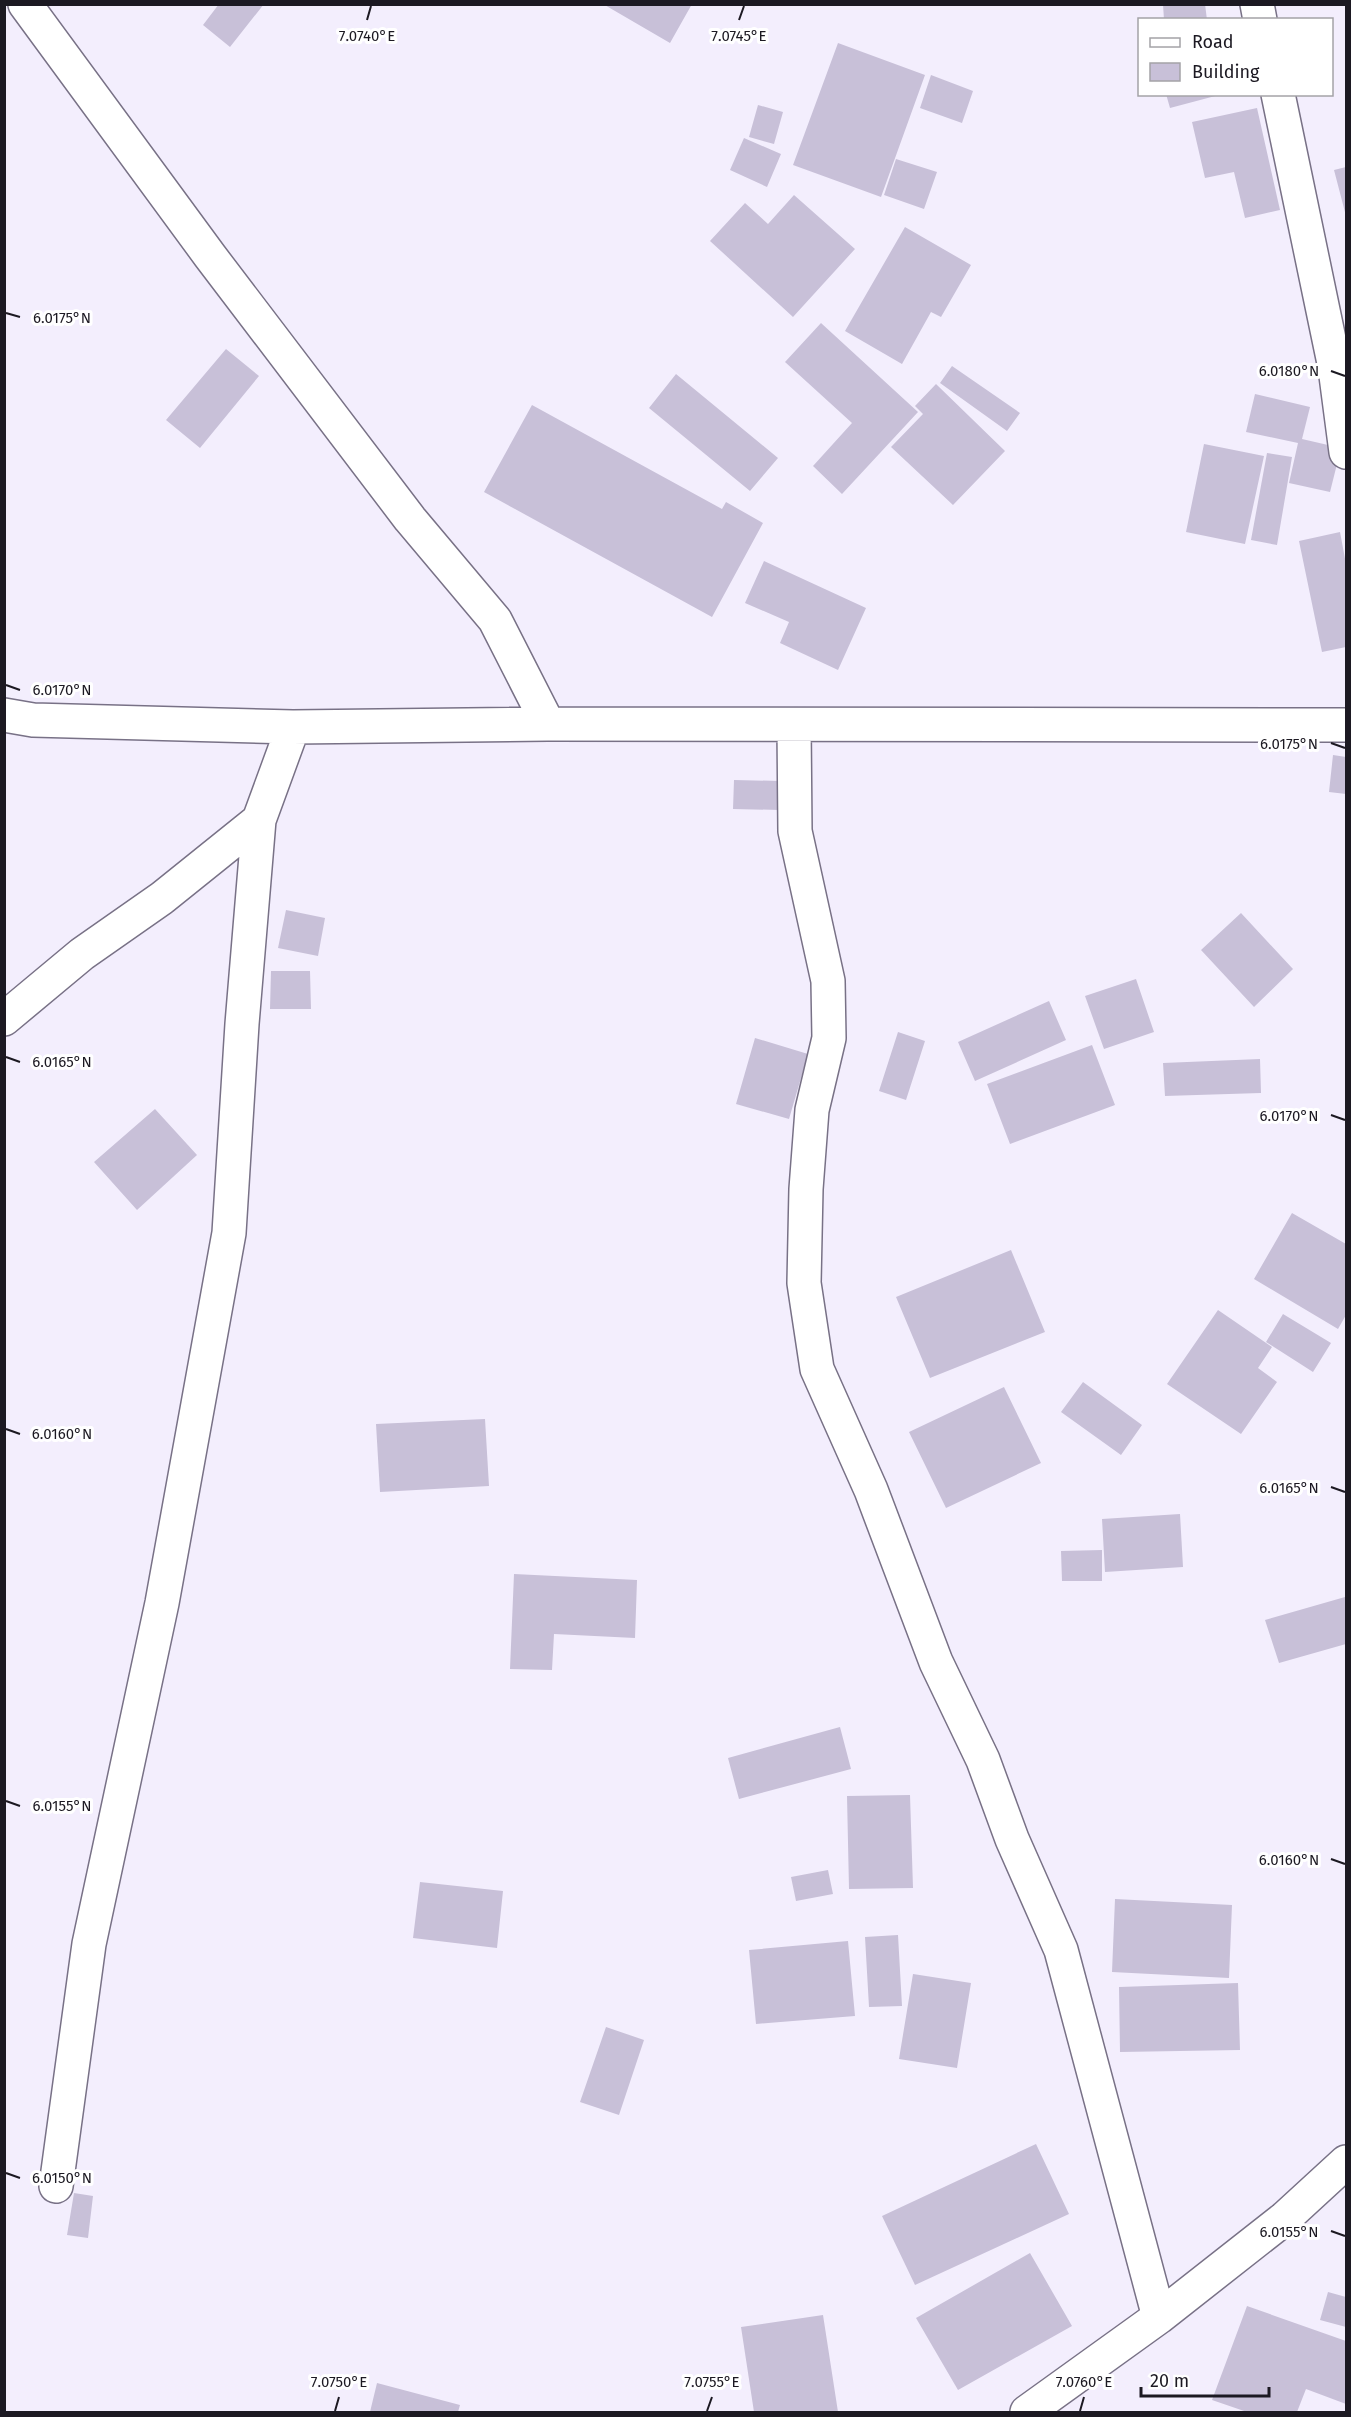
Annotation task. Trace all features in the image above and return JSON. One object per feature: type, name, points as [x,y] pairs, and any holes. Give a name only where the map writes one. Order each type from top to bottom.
[{"type":"street","points":[[25,4],[210,256],[410,519],[495,620],[548,724]]},
{"type":"street","points":[[1278,96],[1335,368],[1347,452]]},
{"type":"street","points":[[4,715],[33,720],[293,727],[548,724],[1347,725]]},
{"type":"street","points":[[794,725],[795,831],[828,981],[829,1038],[812,1110],[806,1190],[804,1283],[817,1369],[871,1490],[936,1662],[983,1760],[1012,1839],[1061,1950],[1160,2317]]},
{"type":"street","points":[[56,2186],[89,1944],[162,1603],[229,1233],[242,1024],[259,820],[293,727]]},
{"type":"street","points":[[4,1019],[82,954],[162,898],[259,820]]},
{"type":"street","points":[[1027,2412],[1160,2317],[1286,2218],[1347,2162]]},
{"type":"building","points":[[219,4],[264,4],[230,47],[203,25]]},
{"type":"building","points":[[603,4],[692,4],[670,43]]},
{"type":"building","points":[[1163,4],[1205,4],[1207,18],[1164,18]]},
{"type":"building","points":[[838,43],[925,75],[881,197],[793,165]]},
{"type":"building","points":[[931,75],[973,91],[962,123],[920,108]]},
{"type":"building","points":[[1167,96],[1215,96],[1170,108]]},
{"type":"building","points":[[758,105],[783,112],[774,144],[749,137]]},
{"type":"building","points":[[1257,108],[1280,210],[1245,218],[1234,172],[1205,178],[1192,122]]},
{"type":"building","points":[[744,138],[781,154],[767,187],[730,170]]},
{"type":"building","points":[[896,159],[937,172],[924,209],[884,195]]},
{"type":"building","points":[[1346,167],[1346,216],[1334,170]]},
{"type":"building","points":[[794,195],[855,249],[793,317],[710,241],[745,203],[768,224]]},
{"type":"building","points":[[905,227],[971,265],[941,317],[931,312],[902,364],[845,331]]},
{"type":"building","points":[[821,323],[918,412],[842,494],[813,466],[852,423],[785,362]]},
{"type":"building","points":[[226,349],[259,376],[200,448],[166,420]]},
{"type":"building","points":[[952,366],[1020,413],[1007,431],[940,383]]},
{"type":"building","points":[[676,374],[778,458],[750,491],[649,408]]},
{"type":"building","points":[[936,384],[1005,451],[953,505],[891,447],[923,414],[915,406]]},
{"type":"building","points":[[1255,394],[1310,407],[1302,439],[1341,448],[1330,492],[1289,483],[1298,443],[1246,432]]},
{"type":"building","points":[[532,405],[722,509],[726,502],[763,523],[712,617],[484,492]]},
{"type":"building","points":[[1204,444],[1264,456],[1245,544],[1186,532]]},
{"type":"building","points":[[1267,453],[1292,457],[1277,545],[1251,540]]},
{"type":"building","points":[[1340,532],[1346,564],[1346,647],[1322,652],[1299,541]]},
{"type":"building","points":[[764,561],[866,608],[838,670],[780,643],[789,622],[745,603]]},
{"type":"building","points":[[1333,755],[1346,757],[1346,794],[1329,792]]},
{"type":"building","points":[[734,780],[780,781],[780,810],[733,809]]},
{"type":"building","points":[[286,910],[325,918],[318,956],[278,948]]},
{"type":"building","points":[[1241,913],[1293,969],[1254,1007],[1201,950]]},
{"type":"building","points":[[271,971],[310,971],[311,1009],[270,1009]]},
{"type":"building","points":[[1136,979],[1154,1032],[1104,1049],[1085,996]]},
{"type":"building","points":[[1049,1001],[1066,1040],[975,1081],[958,1042]]},
{"type":"building","points":[[898,1032],[925,1041],[906,1100],[879,1091]]},
{"type":"building","points":[[755,1038],[808,1054],[789,1119],[736,1104]]},
{"type":"building","points":[[1092,1045],[1115,1105],[1010,1144],[987,1084]]},
{"type":"building","points":[[1260,1059],[1261,1093],[1165,1096],[1163,1063]]},
{"type":"building","points":[[155,1109],[197,1155],[137,1210],[94,1162]]},
{"type":"building","points":[[1292,1213],[1346,1244],[1346,1315],[1338,1329],[1254,1279]]},
{"type":"building","points":[[1011,1250],[1045,1332],[930,1378],[896,1297]]},
{"type":"building","points":[[1218,1310],[1272,1347],[1258,1368],[1277,1382],[1241,1434],[1167,1384]]},
{"type":"building","points":[[1283,1314],[1331,1343],[1313,1372],[1266,1342]]},
{"type":"building","points":[[1083,1382],[1142,1425],[1121,1455],[1061,1412]]},
{"type":"building","points":[[1004,1387],[1041,1463],[946,1508],[909,1432]]},
{"type":"building","points":[[485,1419],[489,1486],[380,1492],[376,1424]]},
{"type":"building","points":[[1180,1514],[1183,1567],[1105,1572],[1102,1519]]},
{"type":"building","points":[[1102,1550],[1102,1581],[1062,1581],[1061,1551]]},
{"type":"building","points":[[514,1574],[637,1580],[635,1638],[554,1634],[552,1670],[510,1669]]},
{"type":"building","points":[[1345,1597],[1346,1644],[1279,1663],[1265,1620]]},
{"type":"building","points":[[840,1727],[851,1769],[739,1799],[728,1758]]},
{"type":"building","points":[[910,1795],[913,1888],[849,1889],[847,1796]]},
{"type":"building","points":[[828,1870],[833,1894],[796,1901],[791,1877]]},
{"type":"building","points":[[420,1882],[503,1891],[497,1948],[413,1938]]},
{"type":"building","points":[[1115,1899],[1232,1905],[1229,1978],[1112,1972]]},
{"type":"building","points":[[898,1935],[902,2006],[869,2007],[865,1937]]},
{"type":"building","points":[[848,1941],[855,2016],[756,2024],[749,1950]]},
{"type":"building","points":[[913,1974],[971,1983],[957,2068],[899,2059]]},
{"type":"building","points":[[1238,1983],[1240,2050],[1120,2052],[1119,1987]]},
{"type":"building","points":[[606,2027],[644,2040],[619,2115],[580,2102]]},
{"type":"building","points":[[1036,2144],[1069,2214],[915,2285],[882,2216]]},
{"type":"building","points":[[74,2193],[93,2196],[88,2238],[67,2235]]},
{"type":"building","points":[[1030,2253],[1072,2326],[958,2390],[916,2318]]},
{"type":"building","points":[[1328,2292],[1346,2297],[1346,2327],[1320,2320]]},
{"type":"building","points":[[1247,2306],[1346,2341],[1346,2404],[1306,2389],[1297,2412],[1247,2412],[1212,2400]]},
{"type":"building","points":[[823,2315],[838,2412],[754,2412],[741,2327]]},
{"type":"building","points":[[377,2383],[460,2405],[458,2412],[370,2412]]}]
